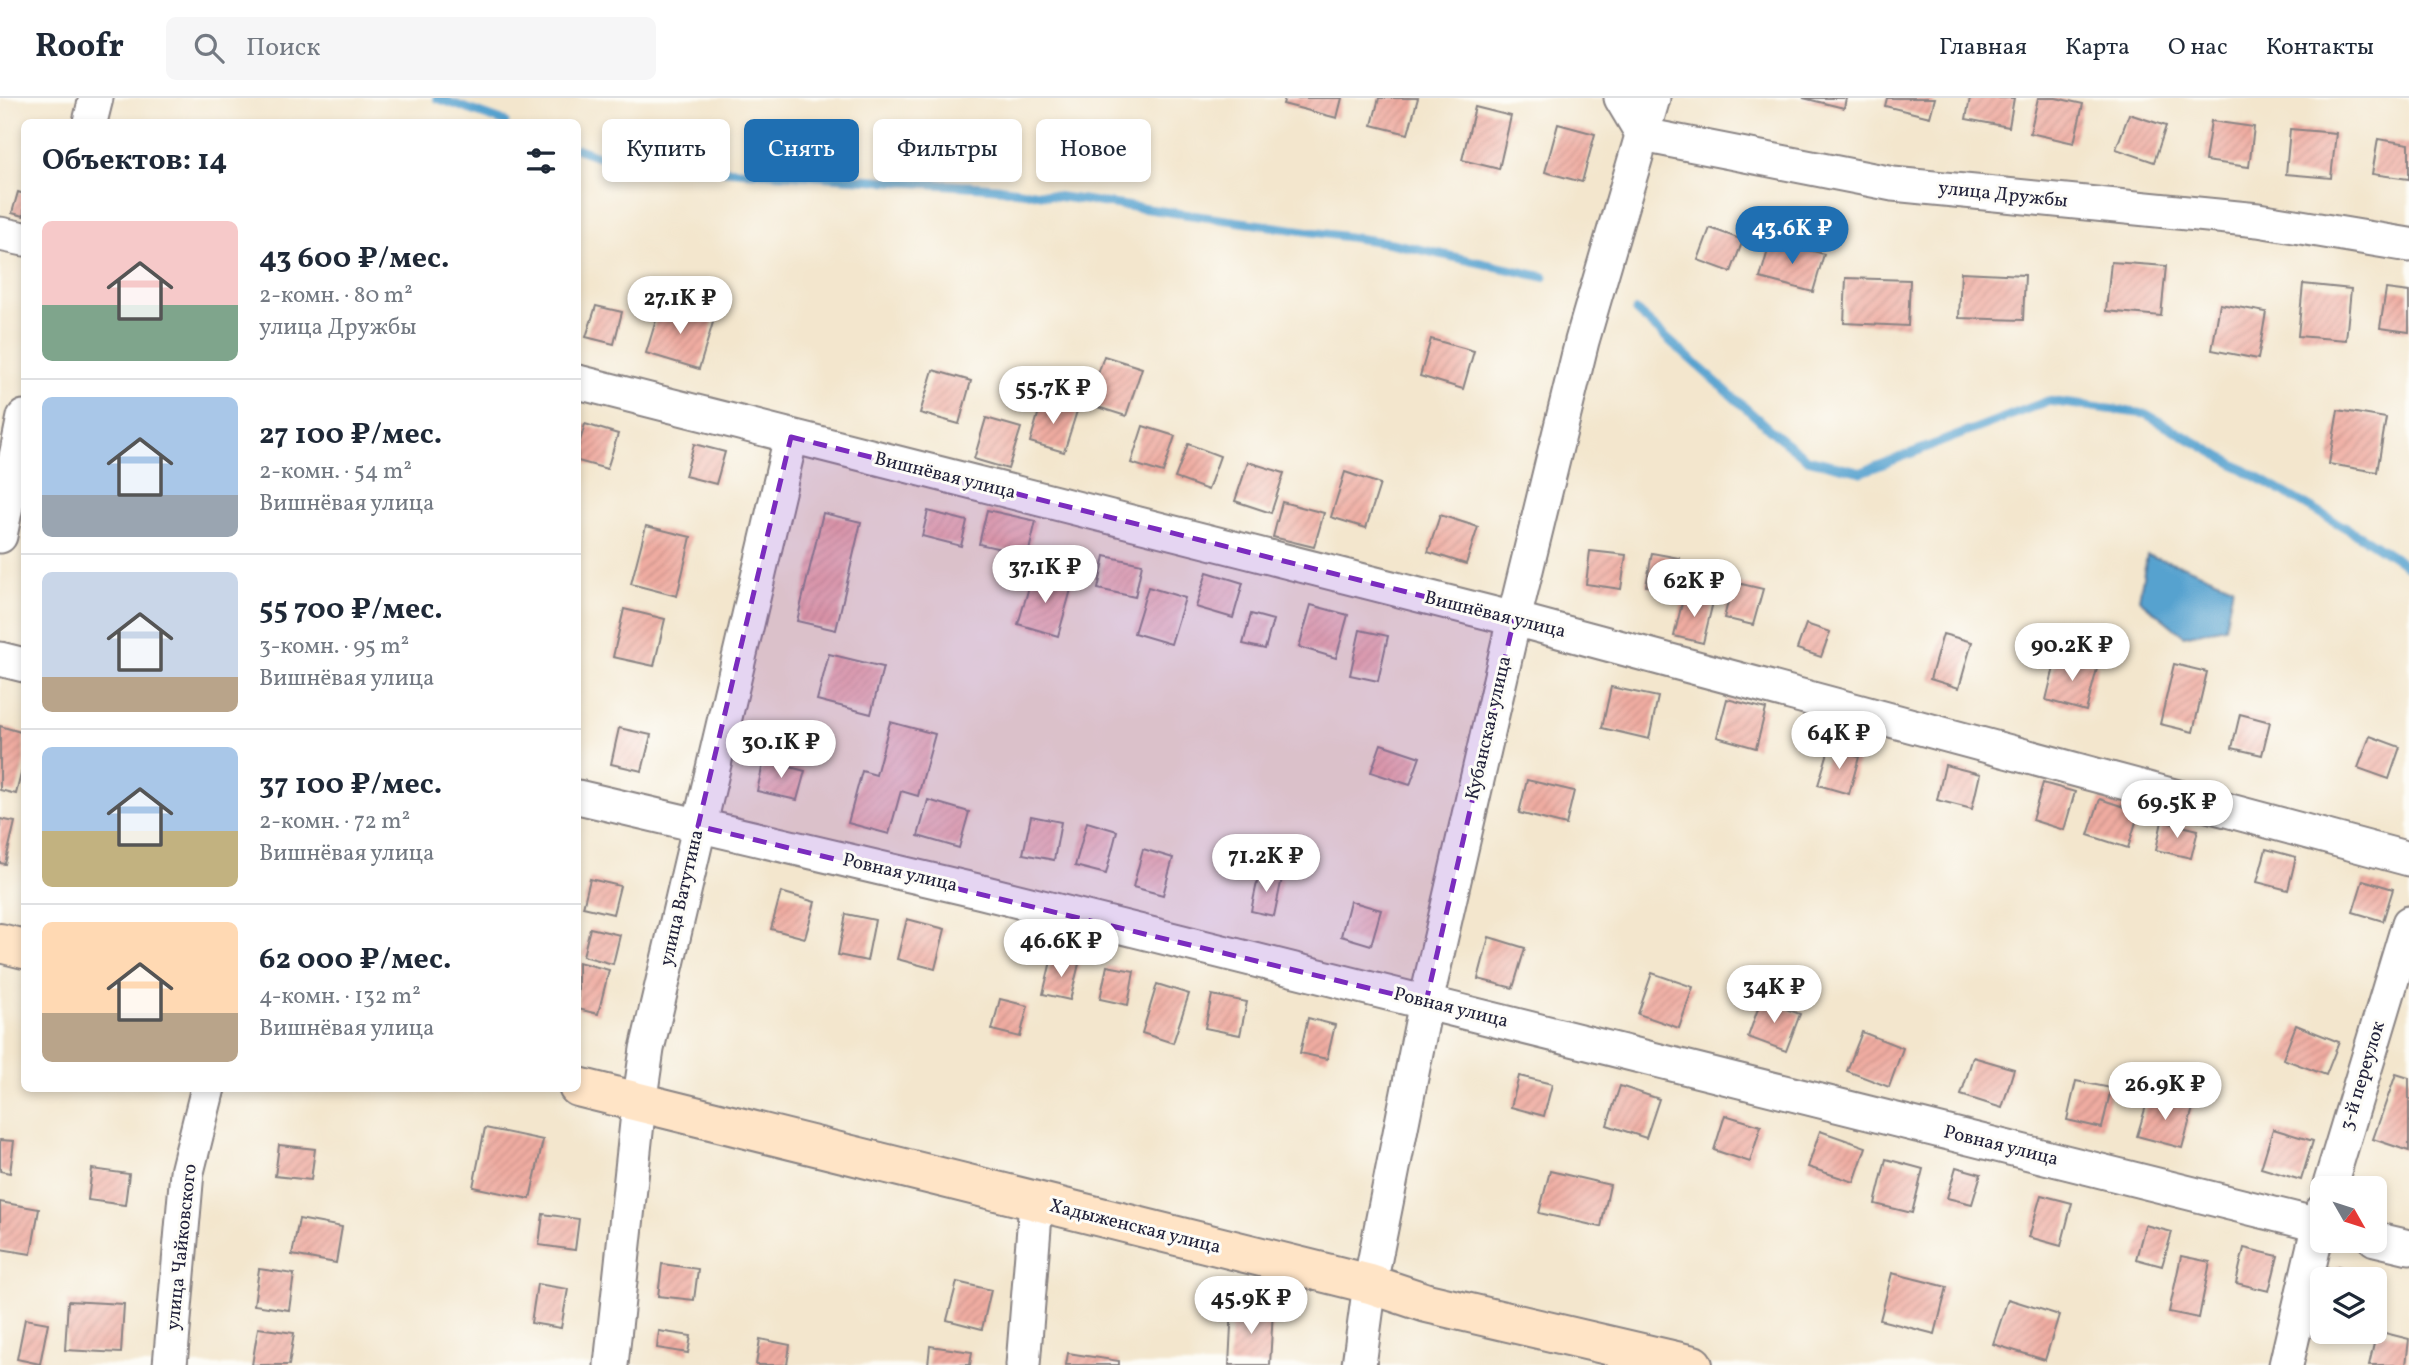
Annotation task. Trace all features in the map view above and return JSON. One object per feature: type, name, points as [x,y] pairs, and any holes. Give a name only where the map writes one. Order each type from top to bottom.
[{"type":"main road","points":[[0,943],[21,947]]},
{"type":"main road","name":"Хадыженская улица","points":[[581,1088],[1370,1284],[1427,1303],[1693,1365]]},
{"type":"street","points":[[91,119],[96,98]]},
{"type":"street","points":[[1621,98],[1643,135]]},
{"type":"street","name":"Кубанская улица","points":[[1359,1365],[1370,1284],[1426,1002],[1514,619],[1582,341],[1653,98]]},
{"type":"street","name":"улица Дружбы","points":[[1643,135],[1892,184],[2258,220],[2409,245]]},
{"type":"street","points":[[0,234],[21,238]]},
{"type":"street","name":"Вишнёвая улица","points":[[581,383],[1514,619],[2409,859]]},
{"type":"street","points":[[0,536],[21,432]]},
{"type":"street","name":"улица Ватутина","points":[[611,1365],[647,1049],[791,437]]},
{"type":"street","points":[[0,659],[21,664]]},
{"type":"street","name":"Ровная улица","points":[[581,798],[982,892],[2310,1218]]},
{"type":"street","name":"3-й переулок","points":[[2333,1176],[2409,923]]},
{"type":"street","name":"улица Чайковского","points":[[170,1365],[187,1172],[207,1092]]},
{"type":"street","points":[[1023,1365],[1036,1202]]},
{"type":"street","points":[[2387,1242],[2409,1247]]},
{"type":"street","points":[[2286,1365],[2313,1253]]},
{"type":"highlighted area","points":[[791,437],[1514,619],[1426,1002],[698,826]]},
{"type":"water","points":[[2147,555],[2184,566],[2233,586],[2225,627],[2184,636],[2139,599]]},
{"type":"building","points":[[1285,98],[1342,98],[1337,118],[1283,104]]},
{"type":"building","points":[[1379,98],[1418,98],[1408,134],[1372,125]]},
{"type":"building","points":[[1803,98],[1846,98],[1844,108]]},
{"type":"building","points":[[1887,98],[1935,98],[1930,117],[1885,106]]},
{"type":"building","points":[[1970,98],[2014,98],[2009,127],[1966,119]]},
{"type":"building","points":[[2038,98],[2056,98],[2083,104],[2074,143],[2030,133]]},
{"type":"building","points":[[1475,107],[1511,116],[1499,169],[1462,160]]},
{"type":"building","points":[[2129,114],[2166,126],[2154,162],[2116,149]]},
{"type":"building","points":[[2211,121],[2254,127],[2249,167],[2205,161]]},
{"type":"building","points":[[1558,124],[1595,134],[1582,182],[1545,172]]},
{"type":"building","points":[[2290,129],[2336,133],[2331,178],[2286,174]]},
{"type":"building","points":[[2378,139],[2409,144],[2409,179],[2372,174]]},
{"type":"building","points":[[18,192],[21,193],[21,215],[12,213]]},
{"type":"building","points":[[1710,228],[1743,240],[1731,272],[1698,260]]},
{"type":"building","points":[[1771,240],[1824,254],[1813,292],[1760,278]]},
{"type":"building","points":[[2111,262],[2166,266],[2161,316],[2106,311]]},
{"type":"building","points":[[1961,272],[2025,275],[2023,320],[1959,318]]},
{"type":"building","points":[[1846,278],[1910,280],[1908,326],[1844,323]]},
{"type":"building","points":[[2303,284],[2351,289],[2346,340],[2298,336]]},
{"type":"building","points":[[2386,289],[2409,292],[2409,332],[2380,328]]},
{"type":"building","points":[[661,304],[714,319],[699,369],[646,353]]},
{"type":"building","points":[[2220,304],[2266,312],[2258,359],[2212,350]]},
{"type":"building","points":[[596,306],[622,312],[614,344],[586,337]]},
{"type":"building","points":[[1431,339],[1474,351],[1463,389],[1420,376]]},
{"type":"building","points":[[1104,356],[1142,368],[1126,416],[1088,404]]},
{"type":"building","points":[[933,370],[971,381],[959,424],[920,413]]},
{"type":"building","points":[[1042,401],[1077,411],[1064,452],[1030,442]]},
{"type":"building","points":[[2338,410],[2386,418],[2377,472],[2329,464]]},
{"type":"building","points":[[986,418],[1021,428],[1008,469],[974,459]]},
{"type":"building","points":[[585,424],[618,434],[607,469],[581,462],[581,438]]},
{"type":"building","points":[[1143,426],[1175,436],[1163,473],[1131,463]]},
{"type":"building","points":[[694,444],[725,452],[716,484],[685,476]]},
{"type":"building","points":[[1188,444],[1220,456],[1208,490],[1175,478]]},
{"type":"building","points":[[1248,462],[1284,473],[1271,513],[1235,501]]},
{"type":"building","points":[[1345,472],[1380,484],[1366,528],[1331,517]]},
{"type":"building","points":[[1282,502],[1324,513],[1314,547],[1273,537]]},
{"type":"building","points":[[987,510],[1036,521],[1028,555],[979,544]]},
{"type":"building","points":[[928,511],[967,521],[961,546],[922,536]]},
{"type":"building","points":[[823,513],[861,522],[836,630],[797,621]]},
{"type":"building","points":[[1440,515],[1478,527],[1466,564],[1428,552]]},
{"type":"building","points":[[646,526],[691,537],[677,596],[631,584]]},
{"type":"building","points":[[1590,551],[1626,555],[1621,589],[1586,584]]},
{"type":"building","points":[[1652,553],[1679,558],[1673,591],[1646,586]]},
{"type":"building","points":[[1105,556],[1142,564],[1135,597],[1098,589]]},
{"type":"building","points":[[1207,572],[1243,583],[1233,618],[1196,607]]},
{"type":"building","points":[[1033,574],[1072,586],[1058,636],[1018,624]]},
{"type":"building","points":[[1733,582],[1763,589],[1753,625],[1724,618]]},
{"type":"building","points":[[1148,587],[1185,598],[1171,644],[1134,633]]},
{"type":"building","points":[[1684,595],[1713,602],[1703,643],[1674,636]]},
{"type":"building","points":[[1311,605],[1348,615],[1336,658],[1299,647]]},
{"type":"building","points":[[624,609],[665,619],[654,666],[613,657]]},
{"type":"building","points":[[1251,614],[1273,620],[1265,649],[1243,644]]},
{"type":"building","points":[[1806,624],[1830,632],[1821,657],[1797,649]]},
{"type":"building","points":[[1360,630],[1388,636],[1378,681],[1350,675]]},
{"type":"building","points":[[1943,634],[1972,642],[1959,688],[1930,679]]},
{"type":"building","points":[[829,654],[883,667],[871,714],[817,700]]},
{"type":"building","points":[[2057,655],[2098,665],[2086,711],[2046,700]]},
{"type":"building","points":[[2174,664],[2207,672],[2193,732],[2160,724]]},
{"type":"building","points":[[1611,687],[1658,697],[1649,739],[1602,728]]},
{"type":"building","points":[[1727,699],[1766,709],[1756,748],[1717,737]]},
{"type":"building","points":[[2240,714],[2270,722],[2262,755],[2232,748]]},
{"type":"building","points":[[890,722],[935,734],[918,796],[901,791],[889,834],[848,823],[862,771],[876,775]]},
{"type":"building","points":[[0,726],[21,732],[21,774],[16,794],[0,790]]},
{"type":"building","points":[[619,728],[651,735],[642,771],[611,764]]},
{"type":"building","points":[[2370,736],[2400,747],[2389,779],[2358,768]]},
{"type":"building","points":[[1381,744],[1420,757],[1410,785],[1371,772]]},
{"type":"building","points":[[1829,749],[1859,757],[1849,794],[1818,785]]},
{"type":"building","points":[[764,760],[805,771],[797,800],[757,791]]},
{"type":"building","points":[[1945,765],[1980,774],[1972,809],[1937,800]]},
{"type":"building","points":[[1527,780],[1574,791],[1566,825],[1519,813]]},
{"type":"building","points":[[2043,783],[2075,792],[2064,830],[2032,820]]},
{"type":"building","points":[[2100,799],[2139,812],[2128,848],[2088,835]]},
{"type":"building","points":[[928,800],[969,812],[959,848],[918,836]]},
{"type":"building","points":[[1031,816],[1061,822],[1054,860],[1023,854]]},
{"type":"building","points":[[0,819],[15,822],[5,864],[0,863]]},
{"type":"building","points":[[2162,821],[2198,830],[2191,858],[2156,850]]},
{"type":"building","points":[[1087,822],[1117,831],[1106,874],[1075,866]]},
{"type":"building","points":[[1143,849],[1173,858],[1163,895],[1133,887]]},
{"type":"building","points":[[2266,849],[2296,857],[2288,890],[2257,882]]},
{"type":"building","points":[[1259,873],[1282,878],[1274,916],[1251,911]]},
{"type":"building","points":[[590,879],[620,886],[613,914],[583,907]]},
{"type":"building","points":[[2363,880],[2393,889],[2383,921],[2353,912]]},
{"type":"building","points":[[781,892],[815,902],[805,938],[771,929]]},
{"type":"building","points":[[1350,901],[1381,910],[1371,945],[1341,936]]},
{"type":"building","points":[[846,914],[875,920],[867,961],[838,955]]},
{"type":"building","points":[[907,919],[945,929],[935,969],[897,959]]},
{"type":"building","points":[[590,928],[620,935],[613,964],[583,956]]},
{"type":"building","points":[[1489,937],[1525,948],[1513,988],[1478,979]]},
{"type":"building","points":[[1052,957],[1079,964],[1070,1000],[1043,994]]},
{"type":"building","points":[[581,963],[609,970],[598,1014],[581,1010]]},
{"type":"building","points":[[1107,966],[1134,971],[1128,1005],[1100,999]]},
{"type":"building","points":[[1652,973],[1693,987],[1679,1028],[1638,1014]]},
{"type":"building","points":[[1157,984],[1189,994],[1173,1043],[1142,1033]]},
{"type":"building","points":[[1212,995],[1247,1002],[1240,1035],[1205,1028]]},
{"type":"building","points":[[1000,999],[1028,1006],[1020,1037],[992,1030]]},
{"type":"building","points":[[1761,1000],[1800,1014],[1786,1051],[1748,1037]]},
{"type":"building","points":[[1308,1018],[1335,1025],[1327,1059],[1300,1053]]},
{"type":"building","points":[[2296,1025],[2339,1042],[2326,1075],[2283,1059]]},
{"type":"building","points":[[1862,1032],[1903,1048],[1889,1087],[1847,1071]]},
{"type":"building","points":[[1973,1057],[2014,1069],[2002,1108],[1961,1095]]},
{"type":"building","points":[[2396,1074],[2409,1078],[2409,1151],[2373,1139]]},
{"type":"building","points":[[1519,1076],[1552,1084],[1544,1116],[1511,1107]]},
{"type":"building","points":[[2076,1081],[2111,1088],[2102,1128],[2067,1120]]},
{"type":"building","points":[[1620,1086],[1659,1099],[1646,1138],[1607,1125]]},
{"type":"building","points":[[2149,1096],[2193,1108],[2182,1148],[2137,1136]]},
{"type":"building","points":[[1725,1115],[1761,1126],[1750,1162],[1714,1150]]},
{"type":"building","points":[[485,1128],[543,1140],[530,1199],[473,1187]]},
{"type":"building","points":[[2273,1129],[2313,1141],[2301,1180],[2261,1168]]},
{"type":"building","points":[[1820,1131],[1866,1147],[1854,1182],[1808,1167]]},
{"type":"building","points":[[0,1140],[14,1141],[10,1173],[0,1171]]},
{"type":"building","points":[[279,1145],[315,1149],[311,1180],[275,1176]]},
{"type":"building","points":[[1886,1159],[1923,1169],[1912,1213],[1875,1204]]},
{"type":"building","points":[[1956,1167],[1981,1174],[1972,1204],[1947,1198]]},
{"type":"building","points":[[92,1169],[129,1174],[125,1205],[88,1200]]},
{"type":"building","points":[[1550,1171],[1610,1185],[1601,1227],[1539,1213]]},
{"type":"building","points":[[2041,1195],[2072,1203],[2061,1246],[2029,1237]]},
{"type":"building","points":[[0,1202],[39,1209],[31,1254],[0,1249]]},
{"type":"building","points":[[543,1214],[579,1219],[575,1250],[539,1245]]},
{"type":"building","points":[[299,1219],[342,1227],[336,1263],[292,1255]]},
{"type":"building","points":[[2145,1225],[2172,1232],[2162,1266],[2136,1259]]},
{"type":"building","points":[[2244,1248],[2278,1256],[2269,1291],[2236,1283]]},
{"type":"building","points":[[2181,1256],[2210,1262],[2199,1318],[2169,1312]]},
{"type":"building","points":[[662,1264],[698,1269],[694,1300],[658,1296]]},
{"type":"building","points":[[259,1269],[294,1274],[289,1310],[254,1305]]},
{"type":"building","points":[[1892,1273],[1947,1287],[1935,1334],[1880,1320]]},
{"type":"building","points":[[957,1282],[991,1290],[982,1329],[947,1320]]},
{"type":"building","points":[[537,1284],[568,1289],[561,1328],[531,1323]]},
{"type":"building","points":[[2008,1299],[2059,1315],[2045,1360],[1993,1344]]},
{"type":"building","points":[[68,1301],[124,1304],[121,1353],[65,1350]]},
{"type":"building","points":[[1232,1306],[1273,1309],[1270,1365],[1229,1365]]},
{"type":"building","points":[[25,1319],[48,1323],[40,1364],[17,1359]]},
{"type":"building","points":[[258,1328],[294,1333],[289,1365],[252,1365]]},
{"type":"building","points":[[659,1331],[691,1336],[688,1353],[657,1348]]},
{"type":"building","points":[[2387,1334],[2409,1339],[2406,1365],[2369,1365],[2374,1344],[2387,1344]]},
{"type":"building","points":[[760,1339],[790,1345],[787,1365],[756,1365]]},
{"type":"building","points":[[930,1346],[972,1352],[970,1365],[928,1365]]},
{"type":"building","points":[[1068,1353],[1119,1361],[1119,1365],[1066,1365]]},
{"type":"waterway","points":[[437,98],[496,119]]},
{"type":"waterway","points":[[581,150],[617,163],[997,188],[1391,243],[1544,277]]},
{"type":"waterway","points":[[1636,311],[1807,459],[1862,472],[2048,401],[2146,414],[2369,541],[2409,567]]}]
